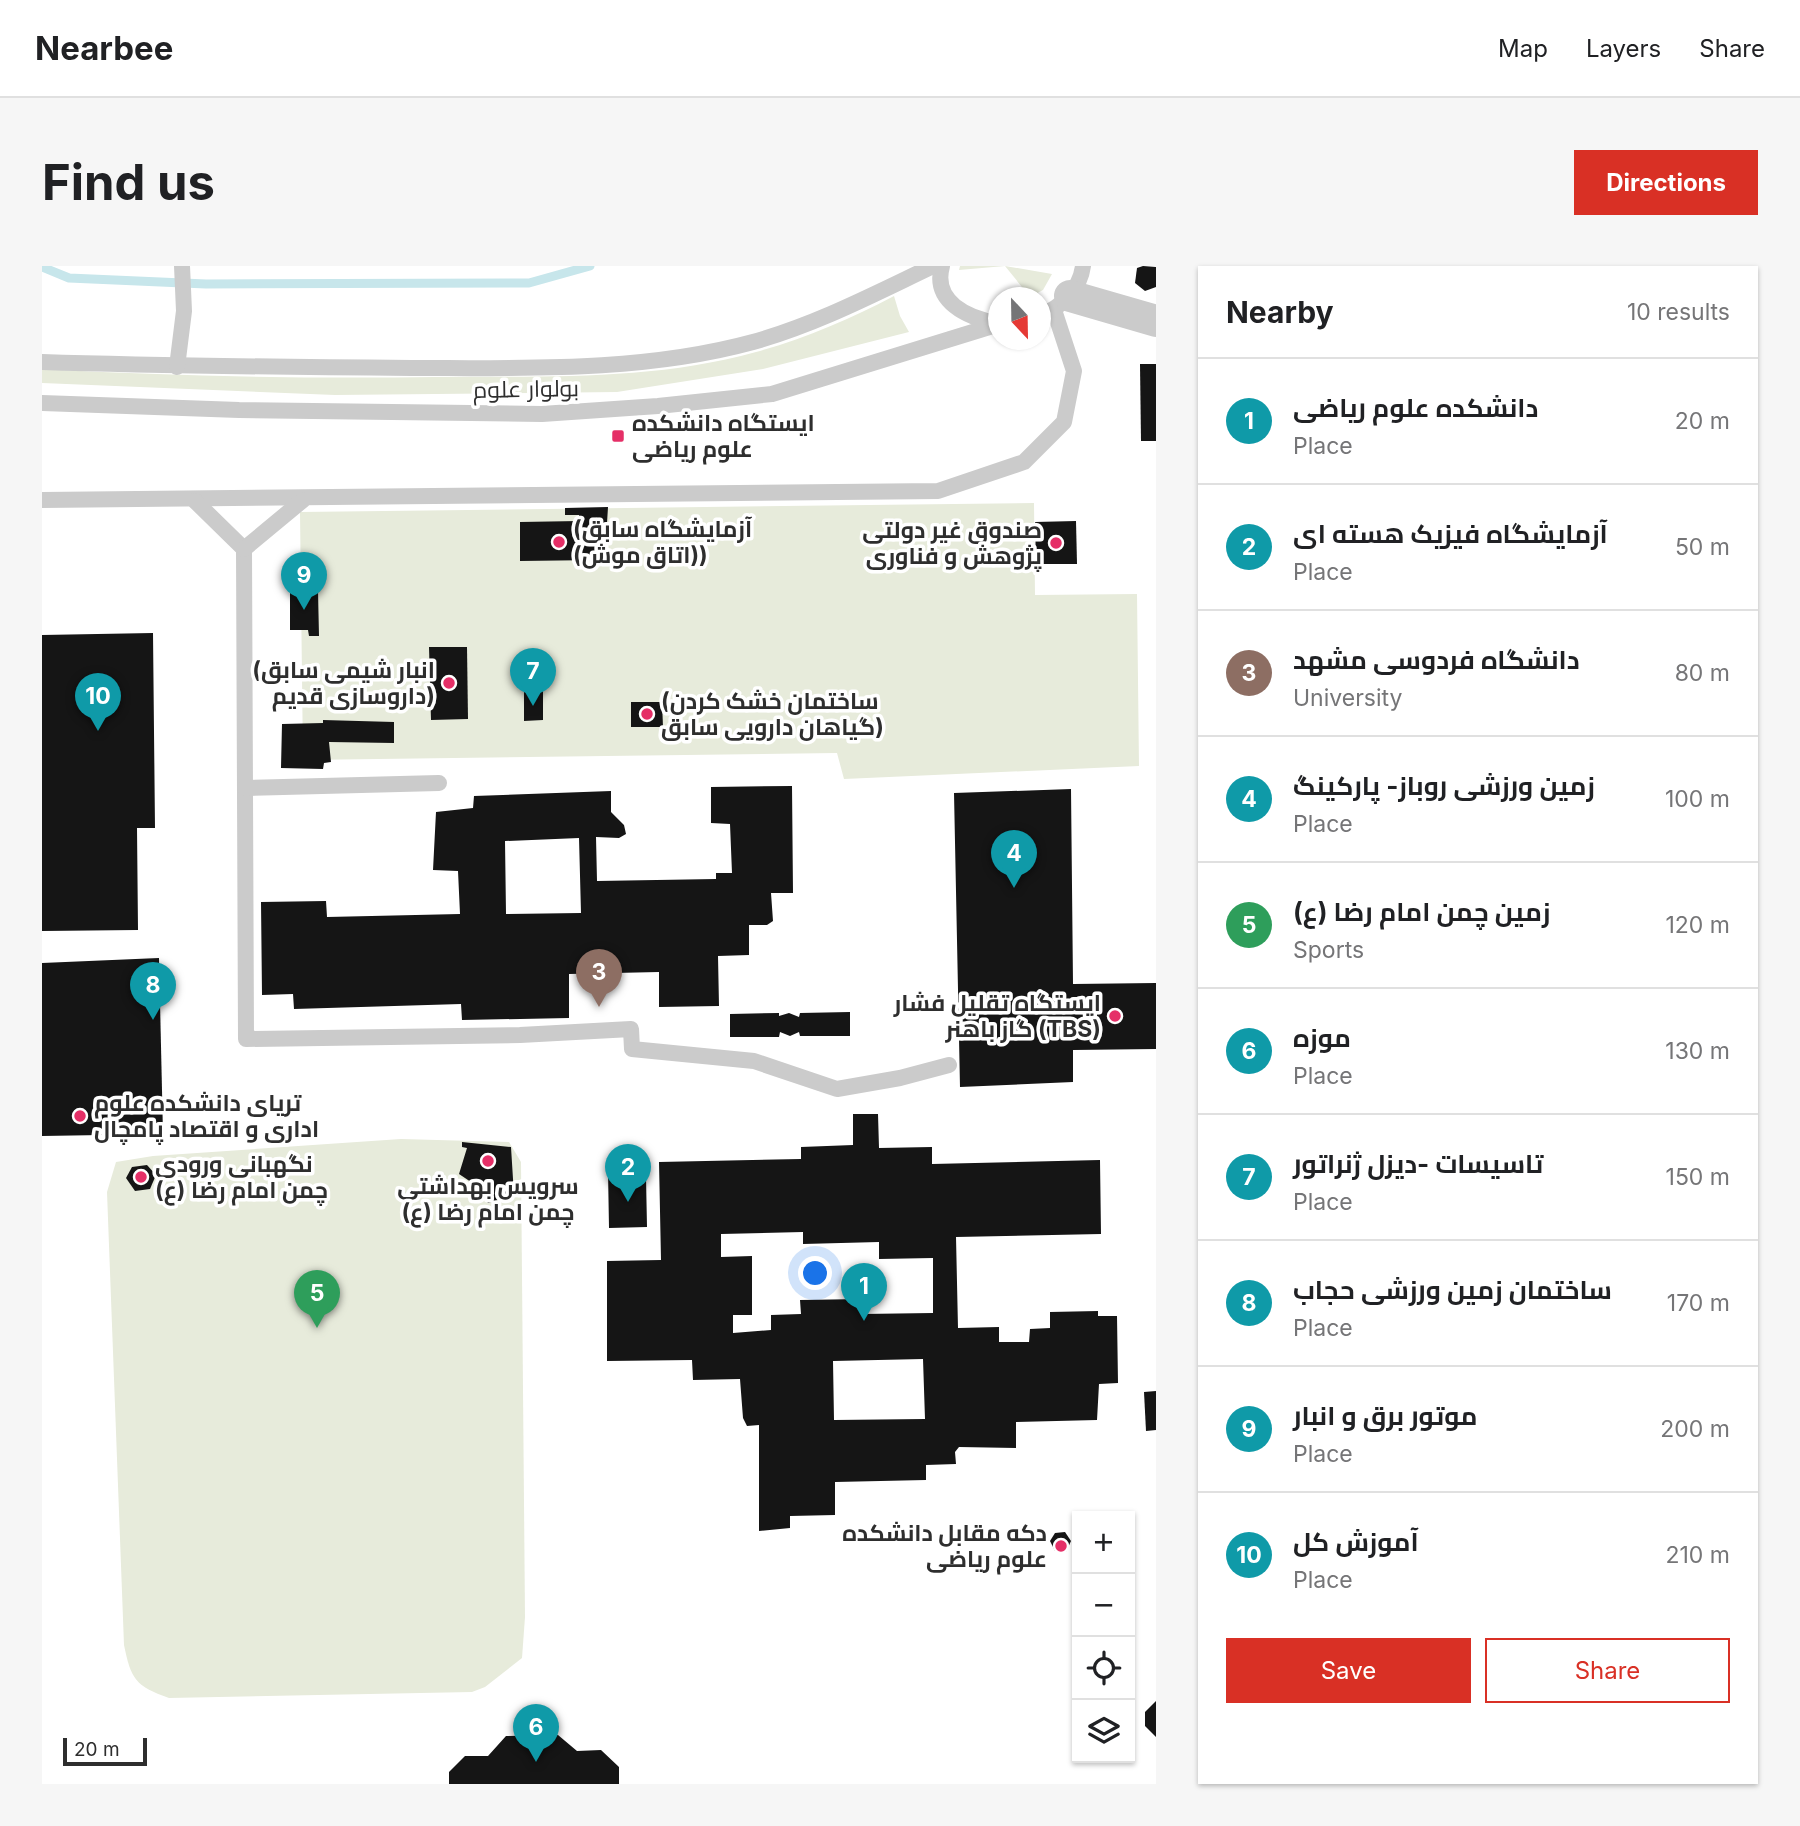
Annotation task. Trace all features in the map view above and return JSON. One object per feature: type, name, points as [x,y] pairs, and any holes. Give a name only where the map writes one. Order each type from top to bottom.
[{"type":"street","points":[[1055,307],[1156,321]]},
{"type":"lane","points":[[177,367],[184,311],[182,266]]},
{"type":"lane","name":"بولوار علوم","points":[[42,362],[177,367],[566,368],[660,358],[752,342],[827,317],[933,266]]},
{"type":"lane","points":[[942,266],[941,288],[948,301],[962,312],[988,320]]},
{"type":"lane","points":[[42,500],[303,500],[938,491],[1024,462],[1064,422],[1074,371],[1055,307],[1082,275],[1083,266]]},
{"type":"lane","name":"بولوار علوم","points":[[42,403],[239,410],[542,414],[658,405],[772,394],[988,326]]},
{"type":"lane","points":[[244,549],[303,500]]},
{"type":"lane","points":[[195,501],[244,549],[246,1039],[520,1035],[632,1029],[632,1049],[754,1061],[837,1088],[900,1078],[949,1065]]},
{"type":"lane","points":[[245,788],[439,783]]},
{"type":"green space","points":[[960,266],[1005,266],[959,270]]},
{"type":"green space","points":[[1005,266],[1052,274],[1045,287],[1022,287]]},
{"type":"green space","points":[[894,296],[900,316],[909,332],[763,369],[617,392],[335,395],[42,383],[42,369],[337,378],[597,375],[677,368],[774,347],[826,328]]},
{"type":"green space","points":[[1034,503],[1035,595],[1137,594],[1139,766],[844,779],[837,753],[303,760],[300,512]]},
{"type":"green space","points":[[401,1139],[509,1142],[521,1162],[525,1617],[522,1658],[485,1687],[472,1692],[169,1698],[158,1694],[136,1680],[124,1645],[107,1192],[116,1162],[153,1156]]},
{"type":"building","points":[[1156,267],[1156,287],[1145,291],[1135,283],[1137,268]]},
{"type":"building","points":[[1140,364],[1156,364],[1156,441],[1141,441]]},
{"type":"building","name":"(آزمایشگاه سابق (اتاق موش))","points":[[608,507],[607,523],[598,523],[598,560],[520,561],[520,522],[579,521],[579,515],[565,515],[565,508]]},
{"type":"building","name":"صندوق غیر دولتی پژوهش و فناوری","points":[[1076,521],[1077,564],[1036,564],[1035,522]]},
{"type":"building","points":[[290,591],[318,591],[319,636],[309,636],[308,630],[290,630]]},
{"type":"building","points":[[153,633],[155,828],[137,828],[138,930],[42,931],[42,635]]},
{"type":"building","name":"(انبار شیمی سابق داروسازی قدیم)","points":[[429,647],[467,647],[468,719],[431,720]]},
{"type":"building","points":[[543,691],[543,720],[524,721],[524,692]]},
{"type":"building","name":"(ساختمان خشک کردن گیاهان دارویی سابق)","points":[[631,702],[662,702],[663,727],[631,727]]},
{"type":"building","points":[[323,720],[394,722],[394,743],[329,742],[331,762],[324,763],[323,769],[281,768],[282,724],[323,723]]},
{"type":"building","points":[[792,786],[793,893],[771,893],[773,921],[767,925],[749,925],[749,955],[718,956],[719,1006],[659,1007],[659,972],[569,974],[569,1018],[462,1020],[461,1004],[294,1009],[293,994],[262,995],[261,902],[326,901],[327,917],[460,914],[458,871],[433,870],[436,812],[473,808],[474,796],[611,791],[611,812],[624,825],[626,834],[619,838],[596,837],[597,881],[716,879],[716,873],[732,873],[730,824],[711,823],[711,787]],"holes":[[[579,838],[581,913],[506,914],[505,841]]]},
{"type":"building","points":[[1071,789],[1073,984],[1156,983],[1156,1049],[1073,1050],[1073,1082],[960,1087],[954,793]]},
{"type":"building","points":[[159,958],[163,1134],[42,1136],[42,963]]},
{"type":"building","points":[[850,1012],[850,1036],[800,1036],[799,1032],[790,1036],[780,1032],[779,1037],[730,1037],[730,1014],[779,1013],[779,1016],[789,1013],[799,1017],[800,1013]]},
{"type":"building","points":[[853,1114],[878,1114],[879,1148],[932,1147],[932,1164],[1100,1160],[1101,1234],[956,1237],[958,1328],[999,1327],[999,1342],[1029,1342],[1030,1329],[1050,1328],[1050,1312],[1098,1311],[1098,1316],[1117,1316],[1118,1383],[1099,1384],[1097,1420],[1016,1422],[1016,1448],[959,1447],[955,1452],[956,1464],[926,1465],[926,1480],[835,1482],[835,1515],[790,1516],[790,1528],[759,1531],[759,1425],[747,1426],[743,1418],[740,1379],[693,1380],[692,1360],[607,1361],[607,1261],[661,1260],[659,1162],[801,1159],[801,1147],[853,1145]],"holes":[[[803,1232],[803,1244],[879,1242],[879,1259],[933,1258],[933,1313],[862,1314],[862,1299],[800,1300],[801,1314],[771,1315],[771,1330],[733,1333],[733,1315],[752,1315],[752,1256],[721,1257],[721,1234]],[[923,1359],[925,1419],[834,1420],[833,1361]]]},
{"type":"building","name":"سرویس بهداشتی چمن امام رضا (ع)","points":[[462,1142],[511,1147],[514,1195],[488,1203],[477,1186],[459,1174],[467,1148],[462,1147]]},
{"type":"building","name":"نگهبانی ورودی چمن امام رضا (ع)","points":[[147,1165],[156,1175],[150,1189],[135,1191],[126,1178],[132,1167]]},
{"type":"building","points":[[608,1171],[629,1171],[629,1177],[646,1177],[647,1227],[609,1228]]},
{"type":"building","points":[[1156,1391],[1156,1430],[1146,1431],[1144,1392]]},
{"type":"building","name":"دکه مقابل دانشکده علوم ریاضی","points":[[1065,1532],[1071,1541],[1066,1552],[1055,1551],[1050,1541],[1055,1533]]},
{"type":"building","points":[[1156,1701],[1156,1737],[1145,1726],[1145,1712]]},
{"type":"building","points":[[558,1735],[577,1751],[601,1750],[619,1767],[619,1784],[449,1784],[449,1772],[465,1756],[488,1756],[506,1736]]},
{"type":"waterway","points":[[42,267],[69,278],[206,284],[529,283],[590,266]]},
{"type":"place","name":"ایستگاه دانشکده علوم ریاضی","points":[[618,436]]},
{"type":"place","name":"(آزمایشگاه سابق (اتاق موش))","points":[[559,542]]},
{"type":"place","name":"صندوق غیر دولتی پژوهش و فناوری","points":[[1056,543]]},
{"type":"place","name":"موتور برق و انبار","points":[[304,610]]},
{"type":"place","name":"(انبار شیمی سابق داروسازی قدیم)","points":[[449,683]]},
{"type":"place","name":"تاسیسات -دیزل ژنراتور","points":[[533,706]]},
{"type":"place","name":"(ساختمان خشک کردن گیاهان دارویی سابق)","points":[[647,714]]},
{"type":"place","name":"آموزش کل","points":[[98,731]]},
{"type":"place","name":"زمین ورزشی روباز- پارکینگ","points":[[1014,888]]},
{"type":"place","name":"دانشگاه فردوسی مشهد","points":[[599,1007]]},
{"type":"place","name":"ایستگاه تقلیل فشار گاز باهنر (TBS)","points":[[1115,1016]]},
{"type":"place","name":"ساختمان زمین ورزشی حجاب","points":[[153,1020]]},
{"type":"place","name":"تریای دانشکده علوم اداری و اقتصاد پامچال","points":[[80,1116]]},
{"type":"place","name":"سرویس بهداشتی چمن امام رضا (ع)","points":[[488,1161]]},
{"type":"place","name":"نگهبانی ورودی چمن امام رضا (ع)","points":[[141,1177]]},
{"type":"place","name":"آزمایشگاه فیزیک هسته ای","points":[[628,1202]]},
{"type":"place","name":"دانشکده علوم ریاضی","points":[[864,1321]]},
{"type":"place","name":"زمین چمن امام رضا (ع)","points":[[317,1328]]},
{"type":"place","name":"دکه مقابل دانشکده علوم ریاضی","points":[[1061,1546]]},
{"type":"place","name":"موزه","points":[[536,1762]]}]
